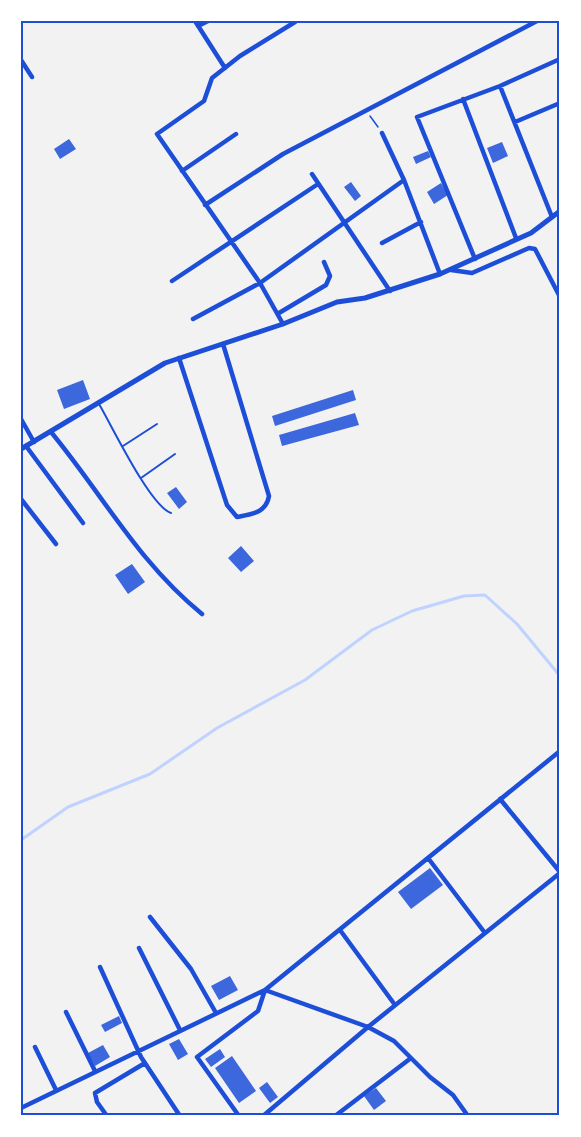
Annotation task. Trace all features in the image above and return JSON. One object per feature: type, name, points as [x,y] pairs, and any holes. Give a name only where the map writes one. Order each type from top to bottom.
[{"type":"street","points":[[208,21],[197,23],[225,68]]},
{"type":"street","points":[[205,205],[283,154],[537,21]]},
{"type":"street","points":[[283,324],[279,313],[260,283],[157,134],[204,101],[212,78],[295,22]]},
{"type":"street","points":[[475,259],[417,117],[500,86],[560,59]]},
{"type":"street","points":[[21,60],[32,77]]},
{"type":"street","points":[[500,86],[552,217]]},
{"type":"street","points":[[463,99],[516,238]]},
{"type":"street","points":[[516,122],[560,103]]},
{"type":"street","points":[[382,133],[404,180],[440,274]]},
{"type":"street","points":[[182,171],[236,134]]},
{"type":"street","points":[[312,174],[390,291]]},
{"type":"street","points":[[193,319],[260,283],[404,180]]},
{"type":"street","points":[[172,280],[318,184]]},
{"type":"street","points":[[84,523],[24,448],[165,363],[283,324],[337,302],[390,291],[440,274],[531,233],[560,211]]},
{"type":"street","points":[[382,243],[421,222]]},
{"type":"street","points":[[450,270],[472,273],[529,248],[535,249],[560,297]]},
{"type":"street","points":[[279,313],[326,285],[330,276],[324,262]]},
{"type":"street","points":[[179,358],[227,505],[237,518],[260,511],[267,505],[268,496],[223,344]]},
{"type":"street","points":[[21,419],[34,442]]},
{"type":"street","points":[[51,432],[78,464],[146,561],[177,594],[202,614]]},
{"type":"street","points":[[21,499],[56,544]]},
{"type":"street","points":[[21,1108],[138,1049],[265,990],[560,751]]},
{"type":"street","points":[[263,1116],[368,1027],[560,872],[500,799]]},
{"type":"street","points":[[428,858],[485,933]]},
{"type":"street","points":[[150,917],[191,969],[216,1013]]},
{"type":"street","points":[[340,930],[396,1005]]},
{"type":"street","points":[[139,948],[180,1030]]},
{"type":"street","points":[[100,967],[145,1063],[180,1116]]},
{"type":"street","points":[[265,990],[368,1027],[394,1041],[453,1095],[468,1116]]},
{"type":"street","points":[[239,1116],[197,1057],[258,1011],[265,990]]},
{"type":"street","points":[[66,1012],[95,1071]]},
{"type":"street","points":[[35,1047],[56,1090]]},
{"type":"street","points":[[335,1116],[411,1058]]},
{"type":"street","points":[[107,1116],[97,1102],[95,1093],[145,1063]]},
{"type":"lane","points":[[99,404],[141,478],[160,506],[171,513]]},
{"type":"lane","points":[[123,446],[157,424]]},
{"type":"lane","points":[[141,478],[175,454]]},
{"type":"path","points":[[367,110],[382,133]]},
{"type":"building","points":[[69,139],[76,149],[60,159],[54,149]]},
{"type":"building","points":[[502,142],[508,156],[493,163],[487,148]]},
{"type":"building","points":[[428,151],[431,157],[416,164],[413,157]]},
{"type":"building","points":[[351,182],[361,196],[355,201],[344,187]]},
{"type":"building","points":[[441,183],[448,195],[434,204],[427,192]]},
{"type":"building","points":[[83,380],[90,399],[64,409],[57,390]]},
{"type":"building","points":[[353,390],[356,400],[275,426],[272,416]]},
{"type":"building","points":[[355,413],[359,425],[282,446],[279,435]]},
{"type":"building","points":[[176,487],[187,502],[179,509],[167,493]]},
{"type":"building","points":[[241,546],[254,561],[241,572],[228,558]]},
{"type":"building","points":[[132,564],[145,582],[128,594],[115,575]]},
{"type":"building","points":[[430,868],[443,885],[411,909],[398,892]]},
{"type":"building","points":[[230,976],[238,990],[219,1000],[211,986]]},
{"type":"building","points":[[119,1016],[122,1023],[105,1032],[101,1025]]},
{"type":"building","points":[[179,1039],[188,1054],[178,1060],[169,1044]]},
{"type":"building","points":[[103,1045],[110,1057],[95,1066],[88,1053]]},
{"type":"building","points":[[220,1049],[225,1057],[211,1067],[205,1059]]},
{"type":"building","points":[[232,1056],[256,1091],[239,1103],[215,1068]]},
{"type":"building","points":[[267,1082],[278,1097],[270,1103],[259,1088]]},
{"type":"building","points":[[376,1088],[386,1101],[374,1110],[364,1096]]},
{"type":"waterway","points":[[21,840],[68,807],[150,774],[217,728],[305,680],[372,630],[412,611],[464,596],[485,595],[517,624],[560,676]]}]
